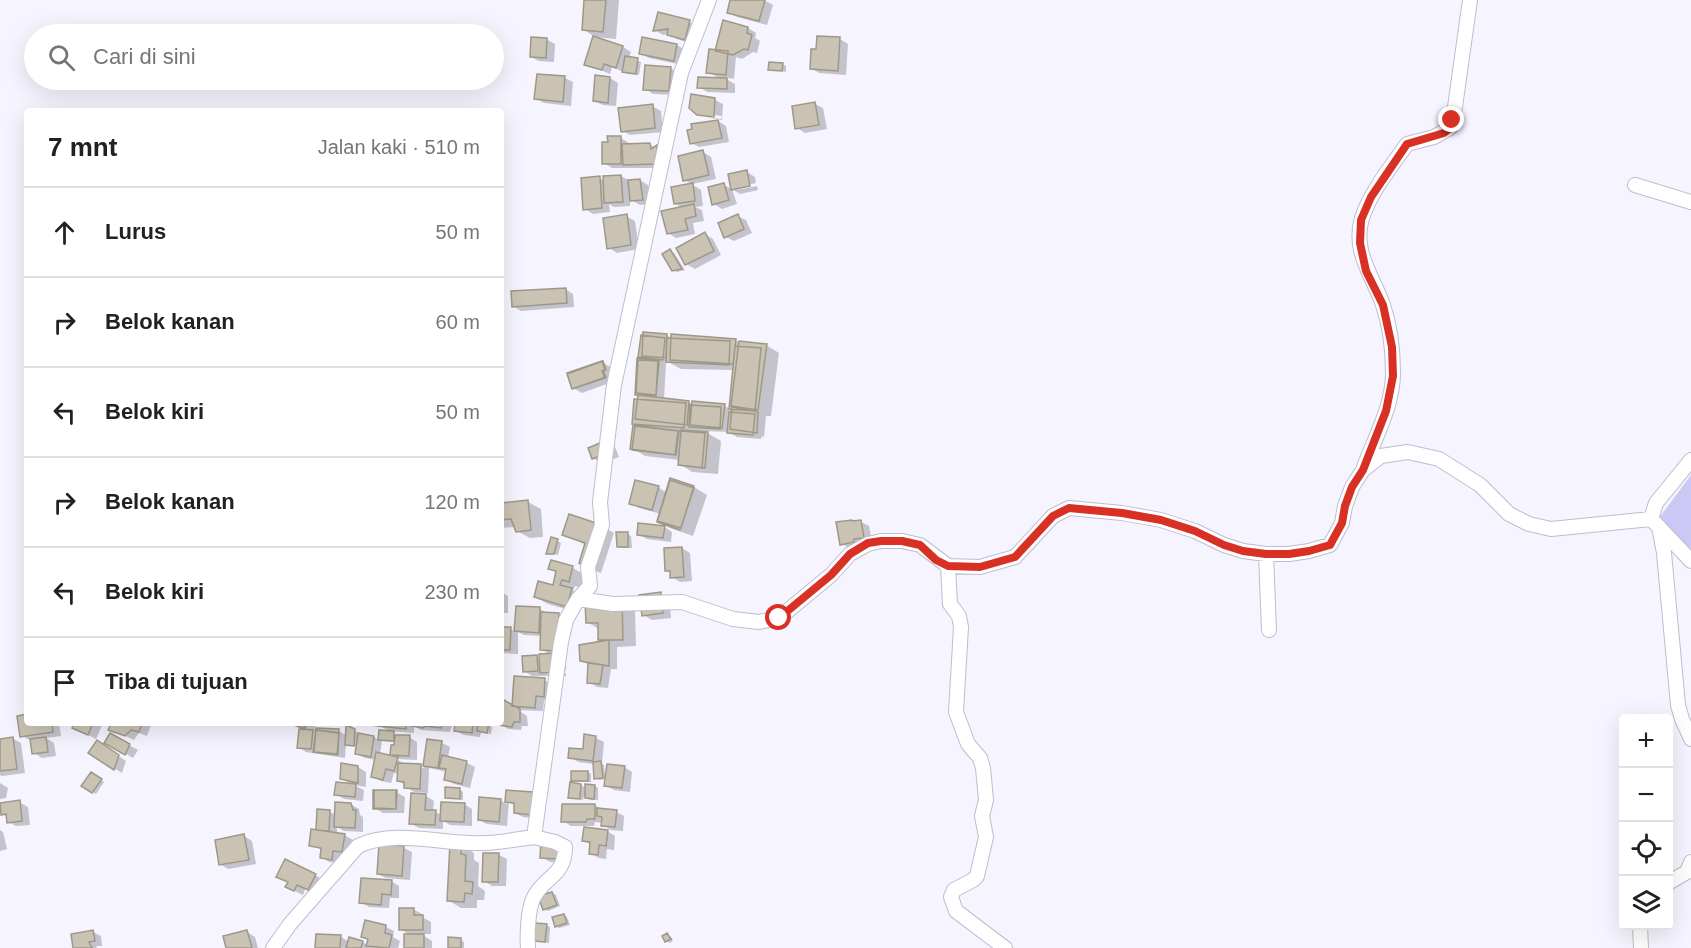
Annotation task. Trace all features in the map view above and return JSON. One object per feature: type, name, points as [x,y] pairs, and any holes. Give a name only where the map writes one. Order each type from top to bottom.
[{"type":"street","points":[[534,837],[561,642],[566,620],[578,599],[590,586],[588,567],[602,525],[600,502],[614,385],[681,73],[709,0]]},
{"type":"street","points":[[578,599],[613,604],[682,602],[733,619],[759,622],[779,618],[831,575],[850,554],[868,543],[902,541],[920,545],[936,560],[948,566],[980,567],[1015,557],[1053,516],[1069,508],[1122,513],[1161,520],[1243,551],[1266,554],[1309,551],[1330,545],[1342,523],[1352,487],[1363,470],[1386,411],[1393,376],[1392,347],[1383,305],[1366,271],[1360,243],[1361,220],[1371,197],[1407,144],[1434,137],[1450,128],[1470,0]]},
{"type":"street","points":[[1635,184],[1691,202]]},
{"type":"street","points":[[1363,470],[1381,456],[1408,452],[1439,459],[1480,485],[1509,514],[1529,524],[1551,530],[1655,523]]},
{"type":"street","points":[[1691,460],[1656,503],[1655,523],[1673,644],[1675,686],[1682,719],[1691,739]]},
{"type":"street","points":[[1655,523],[1691,561]]},
{"type":"street","points":[[1266,554],[1269,630]]},
{"type":"street","points":[[948,566],[950,604],[959,616],[961,627],[955,704],[957,719],[968,744],[982,763],[986,791],[982,816],[986,844],[978,872],[972,880],[954,890],[951,897],[956,912],[984,930],[1005,948]]},
{"type":"street","points":[[273,948],[290,924],[358,846],[372,840],[387,838],[482,843],[534,837],[565,847],[565,857],[558,872],[532,898],[528,948]]},
{"type":"street","points":[[1673,880],[1687,872],[1691,862]]},
{"type":"street","points":[[1640,930],[1641,948]]},
{"type":"shaded area","points":[[1691,475],[1691,557],[1659,518]]},
{"type":"building","points":[[584,0],[606,0],[603,32],[582,30]]},
{"type":"building","points":[[730,0],[765,0],[759,21],[727,13]]},
{"type":"building","points":[[658,12],[690,20],[685,40],[667,35],[668,29],[653,31]]},
{"type":"building","points":[[723,20],[748,27],[747,33],[752,35],[748,50],[744,49],[733,55],[715,51]]},
{"type":"building","points":[[593,36],[623,46],[616,68],[604,64],[602,70],[584,65]]},
{"type":"building","points":[[817,36],[840,37],[838,71],[810,69],[811,49],[816,49]]},
{"type":"building","points":[[531,37],[547,38],[546,58],[530,57]]},
{"type":"building","points":[[642,37],[677,44],[674,61],[639,54]]},
{"type":"building","points":[[709,49],[728,51],[726,75],[706,73]]},
{"type":"building","points":[[625,56],[638,58],[636,74],[622,72]]},
{"type":"building","points":[[769,62],[783,63],[782,71],[768,70]]},
{"type":"building","points":[[645,65],[671,67],[669,91],[643,90]]},
{"type":"building","points":[[537,74],[565,76],[563,102],[534,99]]},
{"type":"building","points":[[595,75],[610,77],[608,103],[593,101]]},
{"type":"building","points":[[698,77],[727,78],[727,89],[697,88]]},
{"type":"building","points":[[691,94],[715,98],[714,117],[697,115],[689,108]]},
{"type":"building","points":[[815,102],[819,125],[795,129],[792,106]]},
{"type":"building","points":[[653,104],[655,128],[621,132],[618,108]]},
{"type":"building","points":[[718,120],[722,138],[690,144],[687,130],[692,129],[691,124]]},
{"type":"building","points":[[607,136],[621,136],[621,164],[602,164],[602,142],[608,142]]},
{"type":"building","points":[[650,143],[651,149],[657,145],[657,164],[623,165],[622,144]]},
{"type":"building","points":[[703,150],[709,175],[683,181],[678,156]]},
{"type":"building","points":[[747,170],[750,186],[731,190],[728,174]]},
{"type":"building","points":[[621,175],[623,202],[604,203],[603,176]]},
{"type":"building","points":[[600,176],[602,208],[583,210],[581,178]]},
{"type":"building","points":[[640,179],[643,200],[630,201],[628,180]]},
{"type":"building","points":[[693,183],[695,201],[674,204],[671,187]]},
{"type":"building","points":[[724,183],[729,200],[712,205],[708,187]]},
{"type":"building","points":[[694,204],[696,216],[685,219],[688,230],[667,234],[661,211]]},
{"type":"building","points":[[627,214],[631,245],[607,249],[603,218]]},
{"type":"building","points":[[738,214],[744,229],[724,238],[718,223]]},
{"type":"building","points":[[705,232],[714,251],[685,265],[676,248]]},
{"type":"building","points":[[670,249],[682,269],[672,271],[662,254]]},
{"type":"building","points":[[566,288],[567,303],[512,307],[511,291]]},
{"type":"building","points":[[643,332],[667,334],[666,358],[642,356]]},
{"type":"building","points":[[671,334],[736,339],[733,364],[670,360]]},
{"type":"building","points":[[641,335],[665,338],[663,360],[638,357]]},
{"type":"building","points":[[667,338],[730,341],[729,365],[666,362]]},
{"type":"building","points":[[739,341],[767,344],[758,410],[731,406]]},
{"type":"building","points":[[735,346],[761,348],[755,411],[729,409]]},
{"type":"building","points":[[637,358],[658,360],[656,396],[635,395]]},
{"type":"building","points":[[638,360],[659,361],[656,395],[636,393]]},
{"type":"building","points":[[602,361],[605,378],[572,389],[567,373]]},
{"type":"building","points":[[603,361],[606,370],[603,371],[606,377],[572,389],[567,374]]},
{"type":"building","points":[[638,395],[689,401],[687,425],[635,419]]},
{"type":"building","points":[[634,399],[686,403],[684,428],[632,424]]},
{"type":"building","points":[[692,401],[725,404],[722,428],[690,425]]},
{"type":"building","points":[[690,405],[721,407],[720,429],[689,427]]},
{"type":"building","points":[[732,407],[758,412],[757,433],[730,429]]},
{"type":"building","points":[[729,412],[755,414],[753,435],[727,433]]},
{"type":"building","points":[[633,425],[679,431],[676,455],[630,449]]},
{"type":"building","points":[[635,426],[678,431],[675,455],[632,450]]},
{"type":"building","points":[[681,430],[708,432],[705,468],[678,465]]},
{"type":"building","points":[[681,431],[705,433],[702,468],[678,465]]},
{"type":"building","points":[[607,440],[611,452],[592,459],[588,448]]},
{"type":"building","points":[[670,478],[694,486],[681,528],[657,521]]},
{"type":"building","points":[[635,480],[659,486],[652,510],[629,504]]},
{"type":"building","points":[[670,480],[694,488],[680,530],[657,522]]},
{"type":"building","points":[[528,500],[531,530],[516,532],[511,519],[504,520],[504,503]]},
{"type":"building","points":[[569,514],[602,525],[588,567],[579,563],[585,543],[562,535]]},
{"type":"building","points":[[861,520],[864,538],[854,539],[854,542],[840,545],[836,522]]},
{"type":"building","points":[[638,523],[665,526],[663,538],[637,535]]},
{"type":"building","points":[[616,532],[628,532],[628,547],[617,547]]},
{"type":"building","points":[[551,537],[558,539],[554,554],[546,554]]},
{"type":"building","points":[[682,547],[684,577],[670,578],[670,571],[665,571],[664,548]]},
{"type":"building","points":[[551,560],[573,566],[569,582],[562,580],[560,585],[572,588],[567,607],[534,597],[538,581],[553,585],[556,571],[548,569]]},
{"type":"building","points":[[661,592],[663,613],[642,616],[639,595]]},
{"type":"building","points":[[622,600],[623,640],[598,640],[598,623],[586,623],[585,601]]},
{"type":"building","points":[[516,606],[540,607],[539,633],[514,631]]},
{"type":"building","points":[[541,612],[559,613],[558,651],[540,650]]},
{"type":"building","points":[[504,627],[511,627],[510,650],[504,650]]},
{"type":"building","points":[[609,640],[609,666],[580,661],[579,645]]},
{"type":"building","points":[[558,653],[559,672],[540,673],[539,654]]},
{"type":"building","points":[[537,655],[538,671],[523,672],[522,656]]},
{"type":"building","points":[[588,663],[603,665],[600,684],[587,683]]},
{"type":"building","points":[[514,676],[545,678],[544,697],[536,696],[535,708],[512,706]]},
{"type":"building","points":[[504,700],[520,709],[520,722],[514,722],[512,727],[504,726]]},
{"type":"building","points":[[24,715],[24,726],[52,726],[53,732],[20,737],[17,716]]},
{"type":"building","points":[[73,726],[92,726],[88,735],[72,728]]},
{"type":"building","points":[[110,726],[141,726],[139,732],[131,730],[125,736],[108,730]]},
{"type":"building","points":[[346,726],[348,726],[355,729],[354,746],[345,745]]},
{"type":"building","points":[[378,726],[406,726],[406,729]]},
{"type":"building","points":[[455,726],[473,726],[472,733],[454,731]]},
{"type":"building","points":[[478,726],[488,726],[487,733],[477,731]]},
{"type":"building","points":[[316,728],[339,729],[338,754],[314,752]]},
{"type":"building","points":[[299,729],[313,730],[311,749],[297,748]]},
{"type":"building","points":[[316,730],[339,733],[337,755],[313,752]]},
{"type":"building","points":[[379,730],[394,731],[394,741],[378,740]]},
{"type":"building","points":[[110,733],[130,744],[125,755],[104,743]]},
{"type":"building","points":[[358,733],[374,736],[371,757],[355,754]]},
{"type":"building","points":[[584,734],[596,736],[593,761],[568,758],[569,748],[583,749]]},
{"type":"building","points":[[395,735],[410,735],[409,756],[390,755]]},
{"type":"building","points":[[13,737],[17,769],[0,771],[0,739]]},
{"type":"building","points":[[46,737],[48,752],[32,754],[30,739]]},
{"type":"building","points":[[427,739],[442,741],[438,768],[423,766]]},
{"type":"building","points":[[97,740],[119,755],[114,770],[88,753]]},
{"type":"building","points":[[376,752],[398,757],[394,771],[386,769],[383,780],[371,777]]},
{"type":"building","points":[[442,755],[467,761],[462,784],[444,780],[446,769],[439,768]]},
{"type":"building","points":[[601,761],[603,778],[594,779],[593,762]]},
{"type":"building","points":[[341,763],[358,766],[358,783],[340,779]]},
{"type":"building","points":[[398,763],[421,764],[420,789],[404,788],[404,782],[397,781]]},
{"type":"building","points":[[607,764],[625,766],[622,788],[604,786]]},
{"type":"building","points":[[571,771],[588,771],[588,781],[571,781]]},
{"type":"building","points":[[91,772],[102,779],[92,793],[81,786]]},
{"type":"building","points":[[336,782],[356,784],[355,797],[334,795]]},
{"type":"building","points":[[570,782],[581,784],[580,799],[568,798]]},
{"type":"building","points":[[585,784],[595,785],[594,799],[585,798]]},
{"type":"building","points":[[445,787],[460,788],[460,799],[445,798]]},
{"type":"building","points":[[373,790],[396,790],[396,809],[373,809]]},
{"type":"building","points":[[374,790],[397,790],[396,809],[374,808]]},
{"type":"building","points":[[506,790],[533,792],[532,815],[514,813],[514,803],[505,802]]},
{"type":"building","points":[[411,793],[426,794],[425,810],[436,810],[435,825],[409,824]]},
{"type":"building","points":[[479,797],[501,799],[499,822],[478,820]]},
{"type":"building","points":[[20,800],[22,821],[7,823],[6,814],[1,815],[0,803]]},
{"type":"building","points":[[335,802],[351,803],[353,810],[356,810],[355,828],[334,827]]},
{"type":"building","points":[[441,802],[465,803],[464,822],[440,821]]},
{"type":"building","points":[[562,804],[595,804],[595,819],[587,819],[586,822],[561,822]]},
{"type":"building","points":[[597,808],[617,810],[615,827],[601,826],[602,817],[597,816]]},
{"type":"building","points":[[317,809],[330,810],[329,831],[316,830]]},
{"type":"building","points":[[584,827],[608,830],[606,846],[599,845],[598,855],[589,854],[590,842],[582,841]]},
{"type":"building","points":[[311,829],[345,834],[342,852],[333,851],[332,860],[320,858],[321,848],[309,846]]},
{"type":"building","points":[[244,834],[249,860],[219,865],[215,840]]},
{"type":"building","points":[[541,839],[559,839],[558,859],[540,858]]},
{"type":"building","points":[[450,843],[462,844],[461,854],[466,855],[465,881],[473,882],[472,894],[465,893],[464,902],[447,901]]},
{"type":"building","points":[[379,844],[404,846],[402,876],[377,874]]},
{"type":"building","points":[[483,853],[499,853],[498,882],[482,882]]},
{"type":"building","points":[[285,859],[316,874],[308,890],[297,885],[294,891],[285,887],[288,882],[276,877]]},
{"type":"building","points":[[361,878],[392,880],[391,895],[382,894],[381,905],[359,903]]},
{"type":"building","points":[[552,892],[557,905],[543,910],[538,896]]},
{"type":"building","points":[[399,908],[414,908],[414,915],[423,915],[423,930],[399,930]]},
{"type":"building","points":[[564,914],[567,923],[555,927],[552,917]]},
{"type":"building","points":[[365,920],[386,925],[385,933],[392,935],[389,948],[366,946],[368,939],[361,937]]},
{"type":"building","points":[[535,923],[547,924],[545,942],[534,941]]},
{"type":"building","points":[[93,930],[95,941],[89,942],[92,948],[73,948],[71,934]]},
{"type":"building","points":[[247,930],[252,948],[226,948],[223,936]]},
{"type":"building","points":[[667,933],[671,939],[665,942],[662,936]]},
{"type":"building","points":[[316,934],[341,935],[340,948],[315,948]]},
{"type":"building","points":[[404,934],[424,934],[424,948],[404,948]]},
{"type":"building","points":[[349,937],[363,941],[361,948],[346,948]]},
{"type":"building","points":[[448,937],[461,938],[461,948],[448,948]]},
{"type":"route","points":[[779,618],[831,575],[850,554],[868,543],[902,541],[920,545],[936,560],[948,566],[980,567],[1015,557],[1053,516],[1069,508],[1084,508],[1161,520],[1243,551],[1289,554],[1330,545],[1342,523],[1352,487],[1363,470],[1386,411],[1393,376],[1392,347],[1383,305],[1366,271],[1360,243],[1361,220],[1371,197],[1407,144],[1444,133],[1450,128],[1452,120]]}]
